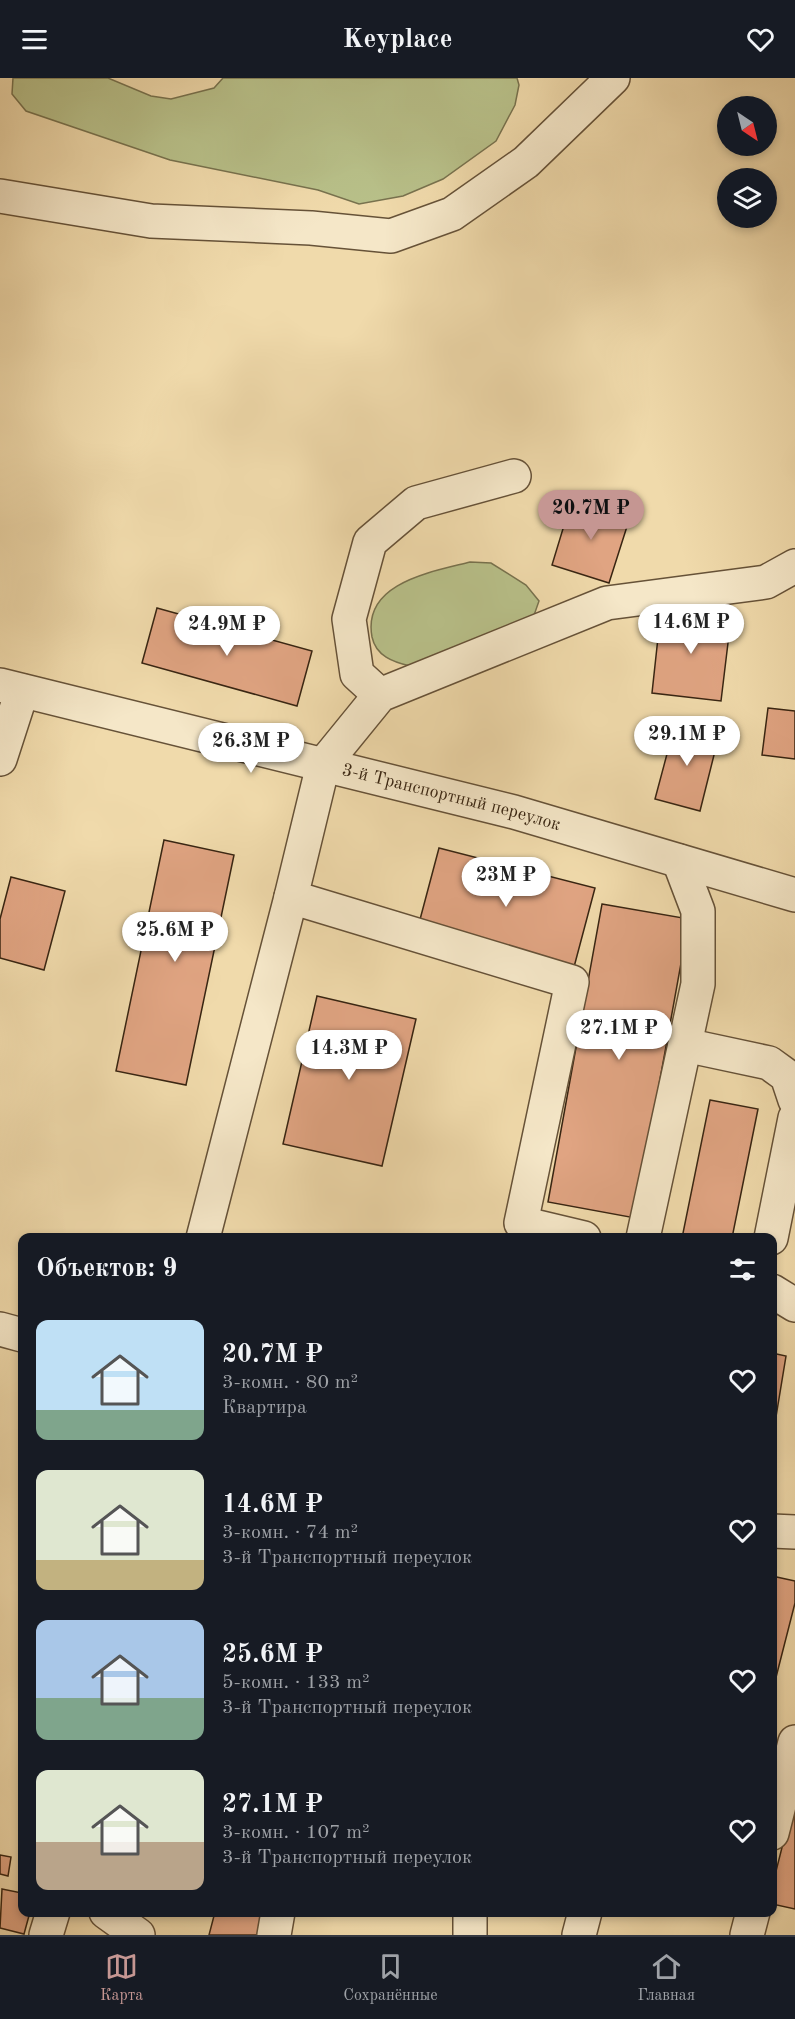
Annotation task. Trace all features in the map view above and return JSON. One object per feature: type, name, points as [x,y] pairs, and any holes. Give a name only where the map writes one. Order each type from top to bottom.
[{"type":"street","points":[[0,196],[151,221],[312,228],[391,236],[452,214],[517,168],[583,109],[613,78]]},
{"type":"street","points":[[380,695],[357,674],[350,619],[370,542],[416,502],[514,476]]},
{"type":"street","points":[[205,1233],[323,765],[380,695],[608,603],[766,582],[795,566]]},
{"type":"street","points":[[0,759],[11,688]]},
{"type":"street","name":"3-й Транспортный переулок","points":[[11,688],[514,812],[795,895]]},
{"type":"street","points":[[645,1233],[698,984],[698,911],[679,861]]},
{"type":"street","points":[[291,897],[572,982],[521,1223],[563,1233]]},
{"type":"street","points":[[685,1045],[770,1063],[787,1076],[795,1100]]},
{"type":"street","points":[[772,1233],[795,1118]]},
{"type":"street","points":[[777,1294],[795,1305]]},
{"type":"street","points":[[0,1329],[18,1334]]},
{"type":"street","points":[[777,1813],[795,1742]]},
{"type":"street","points":[[46,1935],[51,1917]]},
{"type":"street","points":[[113,1917],[138,1935]]},
{"type":"street","points":[[274,1935],[277,1917]]},
{"type":"street","points":[[470,1917],[470,1935]]},
{"type":"street","points":[[579,1935],[584,1917]]},
{"type":"street","points":[[747,1935],[752,1917]]},
{"type":"green space","points":[[13,78],[108,78],[151,96],[171,99],[214,88],[223,78],[517,78],[519,85],[515,105],[496,141],[443,179],[403,196],[359,204],[318,190],[170,160],[26,111],[12,94]]},
{"type":"green space","points":[[470,562],[491,563],[526,585],[539,601],[532,621],[410,666],[386,657],[377,649],[372,637],[372,619],[378,604],[388,592],[419,576]]},
{"type":"building","points":[[572,499],[630,517],[609,583],[552,565]]},
{"type":"building","points":[[157,608],[312,651],[297,706],[142,663]]},
{"type":"building","points":[[661,610],[731,618],[721,701],[652,693]]},
{"type":"building","points":[[768,708],[795,711],[795,759],[762,755]]},
{"type":"building","points":[[675,724],[719,735],[700,811],[655,799]]},
{"type":"building","points":[[164,840],[234,855],[186,1085],[116,1071]]},
{"type":"building","points":[[439,848],[595,888],[574,967],[418,927]]},
{"type":"building","points":[[11,877],[65,891],[44,970],[0,958],[0,919]]},
{"type":"building","points":[[602,904],[689,919],[635,1218],[548,1202]]},
{"type":"building","points":[[317,996],[416,1019],[382,1166],[283,1144]]},
{"type":"building","points":[[710,1100],[758,1109],[733,1233],[683,1233]]},
{"type":"building","points":[[777,1354],[786,1356],[777,1411]]},
{"type":"building","points":[[777,1577],[795,1581],[795,1603],[777,1673]]},
{"type":"building","points":[[795,1796],[795,1909],[777,1905],[777,1867]]},
{"type":"building","points":[[0,1855],[11,1857],[8,1876],[0,1874]]},
{"type":"building","points":[[2,1889],[18,1892],[18,1917],[29,1917],[24,1934],[0,1928]]},
{"type":"building","points":[[214,1917],[268,1917],[263,1935],[209,1935]]}]
